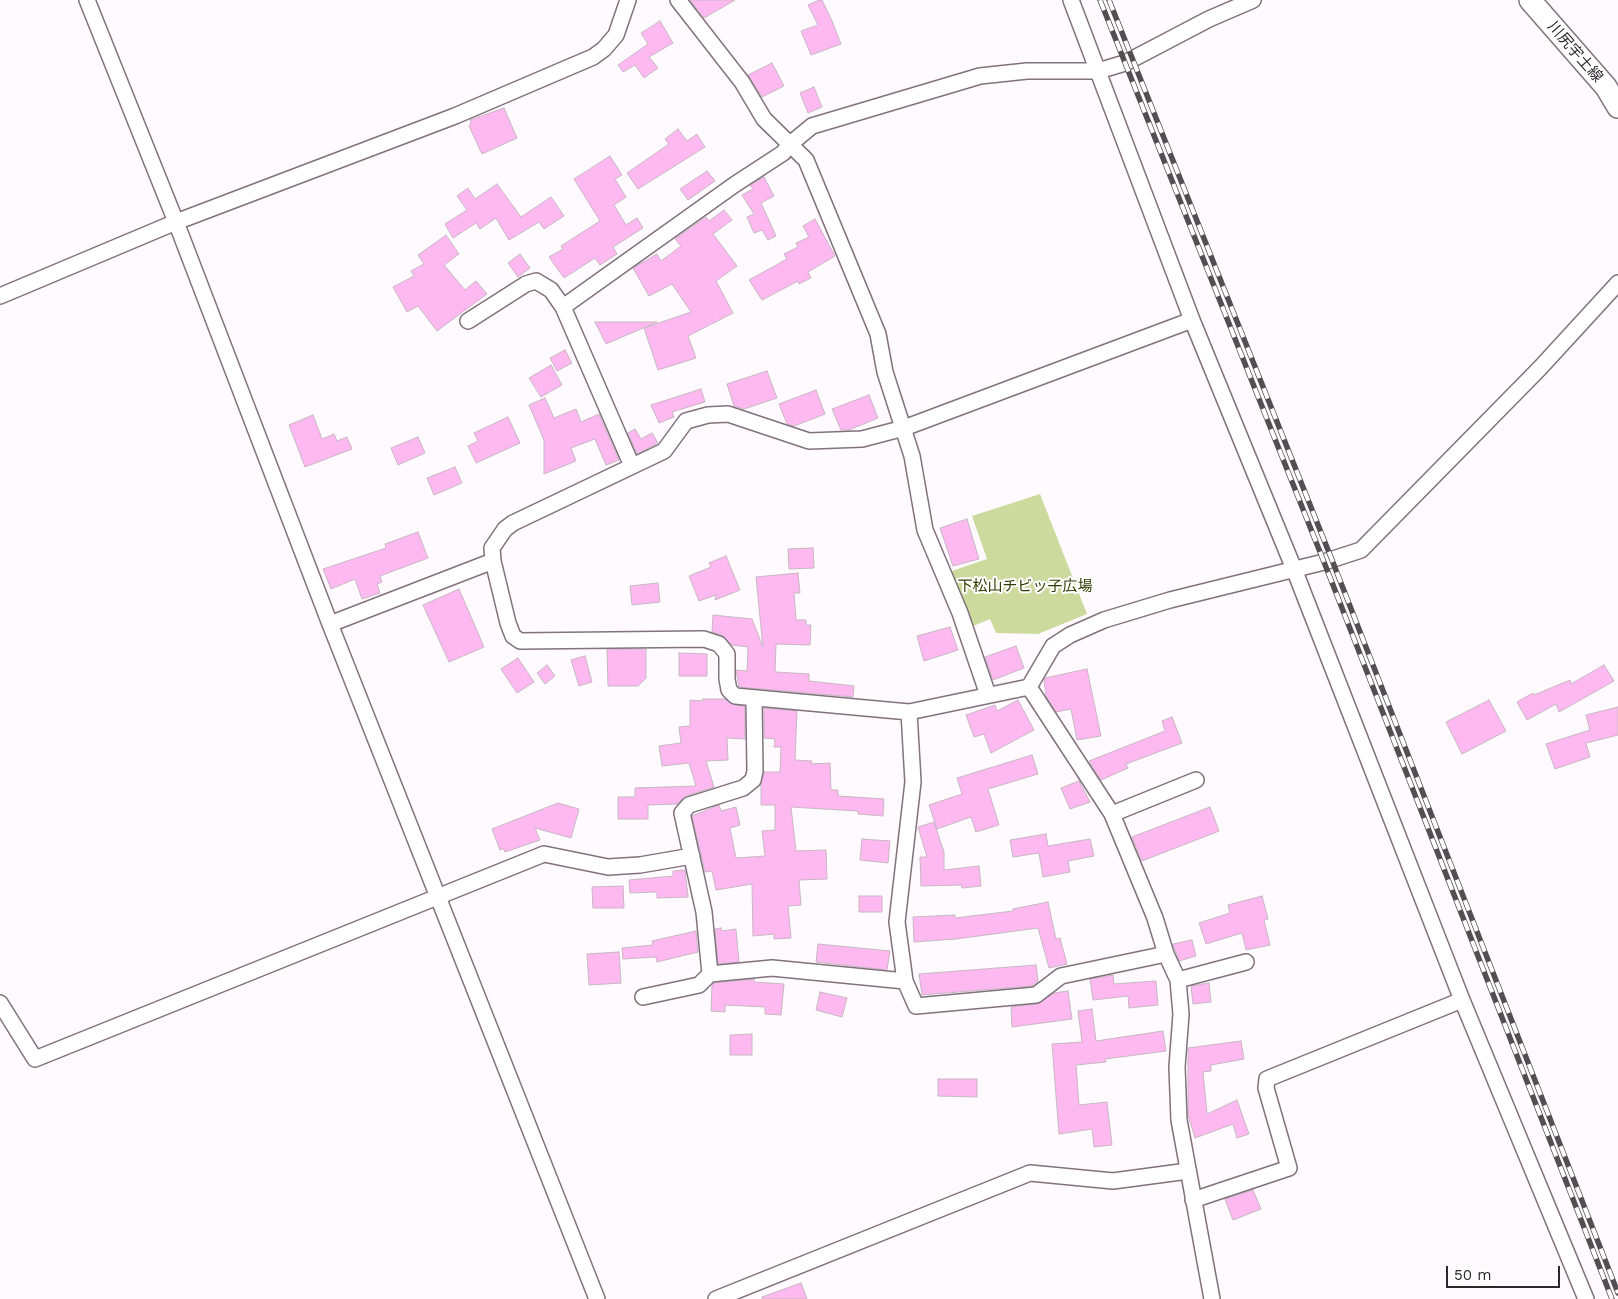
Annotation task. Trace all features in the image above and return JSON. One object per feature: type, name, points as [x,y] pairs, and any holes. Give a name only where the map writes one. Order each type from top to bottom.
[{"type":"main road","name":"川尻宇土線","points":[[1530,0],[1606,88],[1618,106]]},
{"type":"street","points":[[87,0],[176,222],[330,624],[596,1299]]},
{"type":"street","points":[[0,296],[176,222],[446,120],[593,57],[604,49],[616,35],[628,0]]},
{"type":"street","points":[[678,0],[742,82],[764,119],[806,160],[878,334],[886,372],[912,456],[925,530],[960,613],[988,695]]},
{"type":"street","points":[[1071,0],[1192,320],[1294,569],[1462,1000],[1586,1299]]},
{"type":"street","points":[[563,307],[734,185],[784,153],[790,145],[812,126],[980,76],[1027,71],[1098,71],[1125,62],[1209,19],[1253,0]]},
{"type":"street","points":[[468,321],[526,284],[536,281],[551,290],[563,307],[632,466]]},
{"type":"street","points":[[1192,320],[904,428],[862,439],[810,441],[728,414],[708,415],[686,422],[664,451],[513,523],[505,530],[492,548],[493,561],[513,636],[520,641],[704,639],[718,644],[727,654],[729,690],[734,696],[754,699],[909,712],[1029,686],[1053,646],[1078,631],[1104,620],[1170,600],[1324,562],[1360,550],[1540,368],[1618,283]]},
{"type":"street","points":[[330,624],[493,561]]},
{"type":"street","points":[[1029,686],[1112,814],[1155,918],[1166,954],[1178,980],[1181,1014],[1177,1067],[1179,1120],[1192,1200],[1212,1299]]},
{"type":"street","points":[[710,974],[704,912],[682,813],[683,809],[689,805],[743,788],[753,780],[755,771],[754,699]]},
{"type":"street","points":[[909,712],[912,782],[897,922],[905,980],[916,1006],[1036,995],[1061,976],[1166,954]]},
{"type":"street","points":[[1112,814],[1196,780]]},
{"type":"street","points":[[0,1003],[35,1059],[544,854],[608,866],[640,865],[692,856]]},
{"type":"street","points":[[1178,980],[1246,962]]},
{"type":"street","points":[[643,997],[699,985],[710,974],[772,968],[905,980]]},
{"type":"street","points":[[1192,1200],[1289,1168],[1266,1088],[1267,1079],[1462,1000]]},
{"type":"street","points":[[716,1299],[1030,1173],[1113,1181],[1188,1171]]},
{"type":"green space","name":"下松山チビッ子広場","points":[[1040,494],[1087,614],[1038,634],[996,633],[990,619],[971,627],[949,572],[987,559],[972,516]]},
{"type":"building","points":[[690,0],[735,0],[704,18]]},
{"type":"building","points":[[822,0],[841,44],[811,55],[801,31],[818,25],[808,5]]},
{"type":"building","points":[[660,21],[673,43],[649,57],[658,68],[644,78],[635,65],[623,72],[618,65],[648,44],[641,33]]},
{"type":"building","points":[[772,63],[784,86],[762,97],[748,75]]},
{"type":"building","points":[[814,87],[822,107],[808,113],[800,93]]},
{"type":"building","points":[[504,108],[517,138],[482,154],[469,126],[470,120]]},
{"type":"building","points":[[678,129],[687,141],[697,134],[705,147],[638,189],[627,173],[669,144],[665,139]]},
{"type":"building","points":[[610,156],[622,175],[615,179],[626,197],[614,205],[626,225],[637,218],[643,228],[613,247],[617,254],[600,265],[595,258],[564,278],[549,257],[563,249],[561,246],[600,221],[574,179]]},
{"type":"building","points":[[707,171],[715,181],[688,200],[680,189]]},
{"type":"building","points":[[764,177],[774,196],[761,203],[776,236],[768,240],[762,230],[754,233],[747,217],[754,214],[742,195],[753,189],[750,185]]},
{"type":"building","points":[[497,184],[521,217],[551,197],[564,216],[544,229],[539,222],[509,240],[496,218],[480,229],[476,223],[453,238],[445,224],[467,210],[457,196],[468,188],[475,199]]},
{"type":"building","points":[[724,210],[732,220],[713,234],[737,266],[716,281],[733,313],[688,336],[696,358],[658,370],[644,328],[691,312],[672,284],[649,296],[633,268],[657,254],[661,261],[681,246],[675,239],[706,217],[709,221]]},
{"type":"building","points":[[815,219],[835,256],[808,272],[811,278],[799,284],[798,281],[762,300],[749,280],[787,259],[784,254],[798,247],[796,243],[809,237],[803,226]]},
{"type":"building","points":[[446,235],[459,254],[444,265],[465,290],[476,281],[487,294],[437,331],[418,306],[407,312],[393,287],[414,276],[411,271],[424,264],[418,255]]},
{"type":"building","points":[[520,254],[530,268],[518,277],[508,263]]},
{"type":"building","points":[[595,322],[657,322],[606,344]]},
{"type":"building","points":[[565,350],[572,363],[557,371],[550,358]]},
{"type":"building","points":[[551,365],[562,385],[541,397],[529,378]]},
{"type":"building","points":[[767,371],[777,398],[744,409],[734,406],[727,384]]},
{"type":"building","points":[[701,389],[705,402],[672,412],[674,417],[659,423],[651,405]]},
{"type":"building","points":[[816,390],[825,414],[794,426],[787,424],[779,404]]},
{"type":"building","points":[[869,395],[878,418],[849,430],[841,430],[832,409]]},
{"type":"building","points":[[545,398],[554,418],[576,409],[581,422],[599,414],[619,460],[606,465],[595,439],[571,448],[576,461],[544,474],[544,440],[529,405]]},
{"type":"building","points":[[313,415],[322,439],[334,434],[337,441],[347,437],[352,449],[305,467],[289,425]]},
{"type":"building","points":[[508,417],[520,443],[476,463],[468,446],[478,441],[474,433]]},
{"type":"building","points":[[635,429],[641,439],[652,433],[658,443],[637,454],[628,433]]},
{"type":"building","points":[[418,437],[425,453],[398,465],[391,448]]},
{"type":"building","points":[[455,467],[462,483],[434,495],[427,478]]},
{"type":"building","points":[[967,519],[979,559],[953,566],[940,528]]},
{"type":"building","points":[[418,532],[428,558],[380,576],[382,582],[377,584],[380,593],[362,599],[355,579],[331,589],[323,569],[386,548],[385,544]]},
{"type":"building","points":[[813,548],[814,568],[789,569],[788,549]]},
{"type":"building","points":[[726,556],[740,590],[715,600],[716,595],[699,601],[689,576],[711,567],[709,563]]},
{"type":"building","points":[[798,573],[800,593],[794,593],[796,620],[806,620],[806,625],[811,625],[810,645],[776,644],[775,672],[809,674],[809,681],[854,686],[853,697],[739,687],[736,670],[747,671],[748,647],[732,645],[722,635],[712,632],[713,615],[752,619],[763,647],[756,577]]},
{"type":"building","points":[[658,583],[660,602],[632,605],[630,586]]},
{"type":"building","points":[[459,589],[484,647],[449,662],[423,605]]},
{"type":"building","points":[[950,627],[958,650],[924,661],[917,636]]},
{"type":"building","points":[[1016,646],[1024,668],[993,680],[985,657]]},
{"type":"building","points":[[607,649],[646,649],[646,678],[638,686],[608,686]]},
{"type":"building","points":[[679,653],[707,654],[707,676],[679,676]]},
{"type":"building","points":[[585,656],[592,682],[579,686],[571,660]]},
{"type":"building","points":[[518,658],[534,682],[517,693],[501,669]]},
{"type":"building","points":[[547,665],[555,676],[545,684],[537,673]]},
{"type":"building","points":[[1604,665],[1614,681],[1559,712],[1556,704],[1527,720],[1517,702],[1533,693],[1534,695],[1570,680],[1571,684]]},
{"type":"building","points":[[1087,669],[1101,736],[1077,740],[1071,709],[1056,712],[1046,696],[1044,681],[1045,678]]},
{"type":"building","points":[[703,699],[725,699],[734,705],[745,706],[745,739],[727,738],[728,760],[706,761],[714,787],[686,796],[677,804],[648,805],[648,819],[618,819],[618,797],[635,797],[635,788],[696,786],[689,763],[662,766],[659,746],[681,743],[679,727],[690,726],[690,700],[703,701]]},
{"type":"building","points":[[1018,700],[1034,730],[991,753],[984,734],[974,737],[966,715],[995,705],[997,711]]},
{"type":"building","points":[[1489,700],[1506,731],[1462,754],[1446,722]]},
{"type":"building","points":[[1618,707],[1618,735],[1586,743],[1590,757],[1555,769],[1546,744],[1590,730],[1586,715]]},
{"type":"building","points":[[764,708],[797,711],[795,760],[812,761],[811,764],[830,763],[831,790],[838,790],[838,796],[884,799],[883,816],[858,814],[858,811],[791,807],[796,851],[826,850],[827,879],[799,880],[801,905],[788,906],[791,938],[774,939],[774,934],[753,936],[752,884],[716,890],[712,871],[705,872],[692,816],[719,805],[721,811],[736,807],[740,825],[730,828],[736,858],[765,856],[762,831],[775,830],[775,805],[761,805],[761,784],[764,772],[780,772],[781,747],[774,747],[775,739],[764,738]]},
{"type":"building","points":[[1172,717],[1182,743],[1126,764],[1128,768],[1101,780],[1089,761],[1165,731],[1162,721]]},
{"type":"building","points":[[1032,755],[1038,774],[988,789],[999,825],[976,832],[971,817],[937,829],[929,805],[962,794],[957,778]]},
{"type":"building","points":[[1079,781],[1090,802],[1070,809],[1061,788]]},
{"type":"building","points":[[558,803],[579,809],[571,838],[535,828],[540,840],[505,852],[504,849],[500,850],[492,829]]},
{"type":"building","points":[[1210,807],[1219,831],[1142,861],[1132,837]]},
{"type":"building","points":[[934,822],[944,852],[944,870],[979,866],[981,886],[962,888],[961,885],[921,886],[920,857],[927,857],[918,827]]},
{"type":"building","points":[[1046,834],[1048,846],[1090,839],[1094,856],[1068,861],[1070,872],[1043,877],[1039,853],[1013,857],[1010,840]]},
{"type":"building","points":[[862,839],[890,841],[888,863],[860,860]]},
{"type":"building","points":[[685,870],[688,897],[657,898],[657,892],[630,893],[629,880],[673,876],[673,871]]},
{"type":"building","points":[[623,886],[624,908],[593,908],[592,887]]},
{"type":"building","points":[[859,896],[882,896],[882,912],[859,912]]},
{"type":"building","points":[[1262,896],[1268,919],[1264,920],[1270,945],[1246,950],[1242,933],[1206,944],[1199,923],[1230,913],[1228,905]]},
{"type":"building","points":[[1048,902],[1056,939],[1060,938],[1067,964],[1049,968],[1038,928],[956,939],[914,942],[913,917],[955,915],[955,918],[1013,911],[1013,909]]},
{"type":"building","points":[[721,928],[722,931],[736,929],[739,962],[718,964],[715,929]]},
{"type":"building","points":[[696,931],[698,952],[657,962],[656,957],[623,959],[622,948],[653,945],[652,941]]},
{"type":"building","points":[[1192,940],[1196,956],[1179,961],[1173,944]]},
{"type":"building","points":[[818,944],[890,951],[887,970],[816,962]]},
{"type":"building","points":[[619,952],[621,983],[589,985],[587,954]]},
{"type":"building","points":[[1036,965],[1038,981],[1032,986],[922,995],[919,974]]},
{"type":"building","points":[[1113,975],[1114,984],[1156,981],[1158,1005],[1129,1008],[1128,996],[1093,1000],[1090,979]]},
{"type":"building","points":[[754,979],[754,982],[784,984],[781,1015],[765,1014],[765,1007],[725,1005],[725,1012],[711,1011],[712,985],[714,983]]},
{"type":"building","points":[[1209,983],[1211,1002],[1193,1004],[1191,986]]},
{"type":"building","points":[[1068,991],[1072,1019],[1012,1027],[1011,1007],[1037,1004],[1054,993]]},
{"type":"building","points":[[820,992],[847,998],[842,1017],[816,1010]]},
{"type":"building","points":[[1092,1009],[1096,1041],[1163,1031],[1166,1051],[1105,1059],[1106,1062],[1076,1065],[1079,1105],[1107,1102],[1112,1145],[1094,1147],[1092,1129],[1059,1134],[1052,1044],[1082,1042],[1078,1011]]},
{"type":"building","points":[[752,1034],[752,1055],[730,1055],[730,1035]]},
{"type":"building","points":[[1241,1041],[1244,1059],[1211,1065],[1211,1071],[1203,1072],[1207,1114],[1237,1100],[1249,1134],[1237,1138],[1233,1124],[1195,1138],[1188,1115],[1188,1048]]},
{"type":"building","points":[[938,1079],[977,1079],[977,1097],[938,1096]]},
{"type":"building","points":[[1253,1190],[1261,1209],[1233,1220],[1225,1199]]},
{"type":"building","points":[[801,1283],[807,1299],[762,1299],[762,1297]]},
{"type":"railway","points":[[1100,0],[1324,562],[1612,1299]]},
{"type":"railway","points":[[1109,0],[1332,560],[1618,1293]]}]
